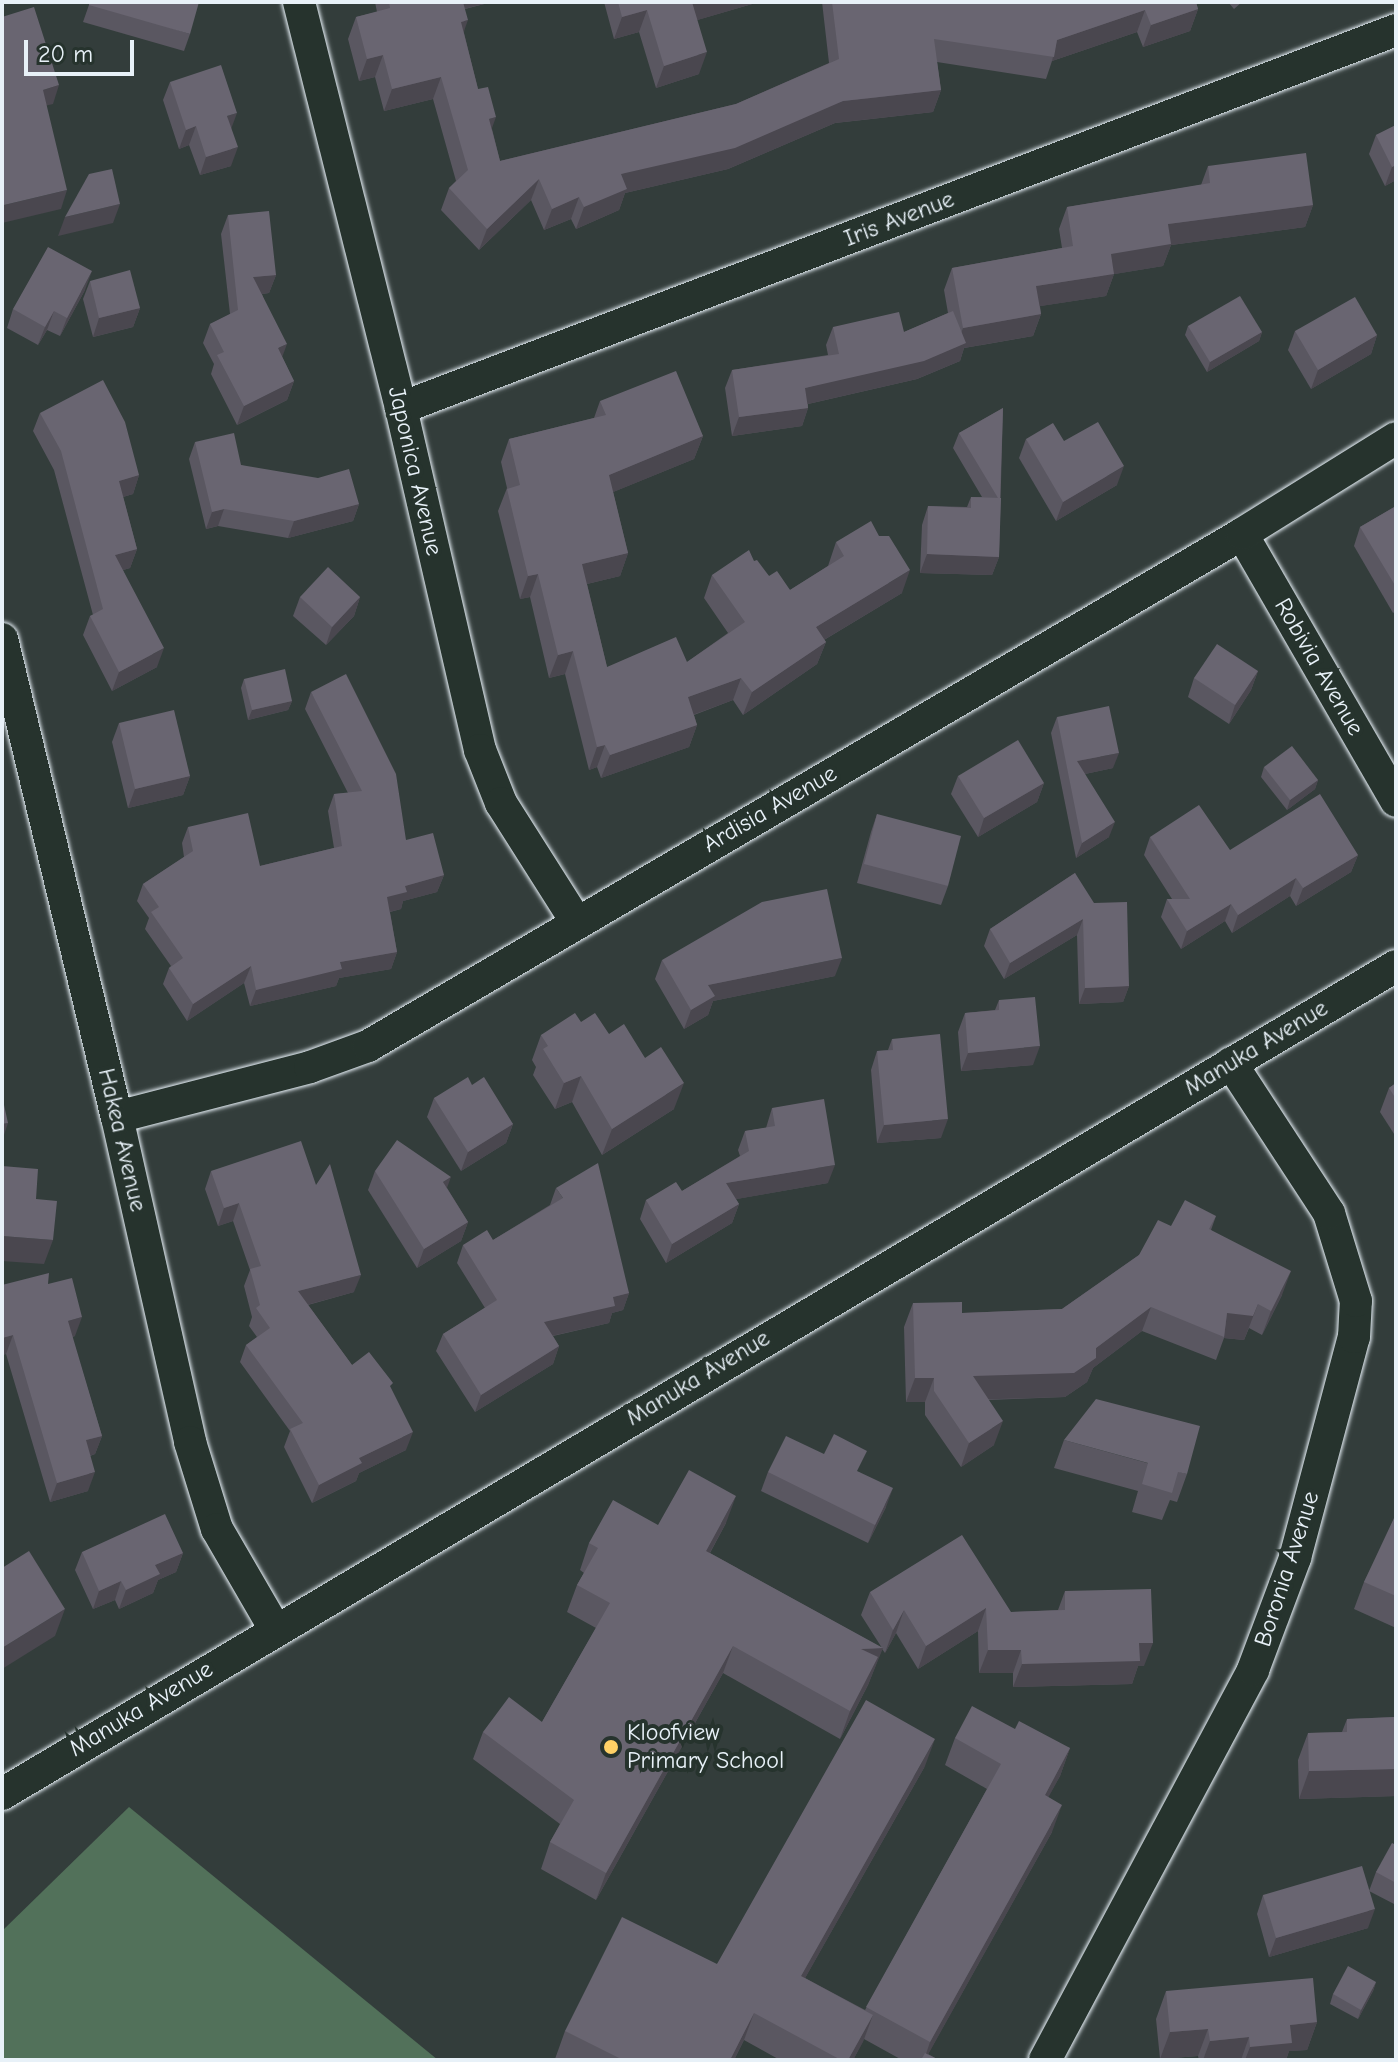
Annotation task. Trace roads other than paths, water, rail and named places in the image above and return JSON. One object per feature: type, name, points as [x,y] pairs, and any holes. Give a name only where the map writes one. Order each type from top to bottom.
[{"type":"street","name":"Japonica Avenue","points":[[299,2],[401,408],[480,750],[501,803],[576,921]]},
{"type":"street","name":"Iris Avenue","points":[[401,408],[1396,30]]},
{"type":"street","name":"Ardisia Avenue","points":[[117,1117],[310,1067],[368,1046],[424,1016],[576,921],[1242,534],[1396,438]]},
{"type":"street","name":"Robivia Avenue","points":[[1242,534],[1396,801]]},
{"type":"street","name":"Hakea Avenue","points":[[2,639],[117,1117],[190,1442],[217,1529],[275,1629]]},
{"type":"street","name":"Manuka Avenue","points":[[2,1794],[275,1629],[1396,966]]},
{"type":"street","name":"Boronia Avenue","points":[[1045,2060],[1253,1670],[1295,1558],[1354,1337],[1356,1301],[1329,1213],[1231,1063]]},
{"type":"place","name":"Kloofview Primary School","points":[[611,1747]]}]
